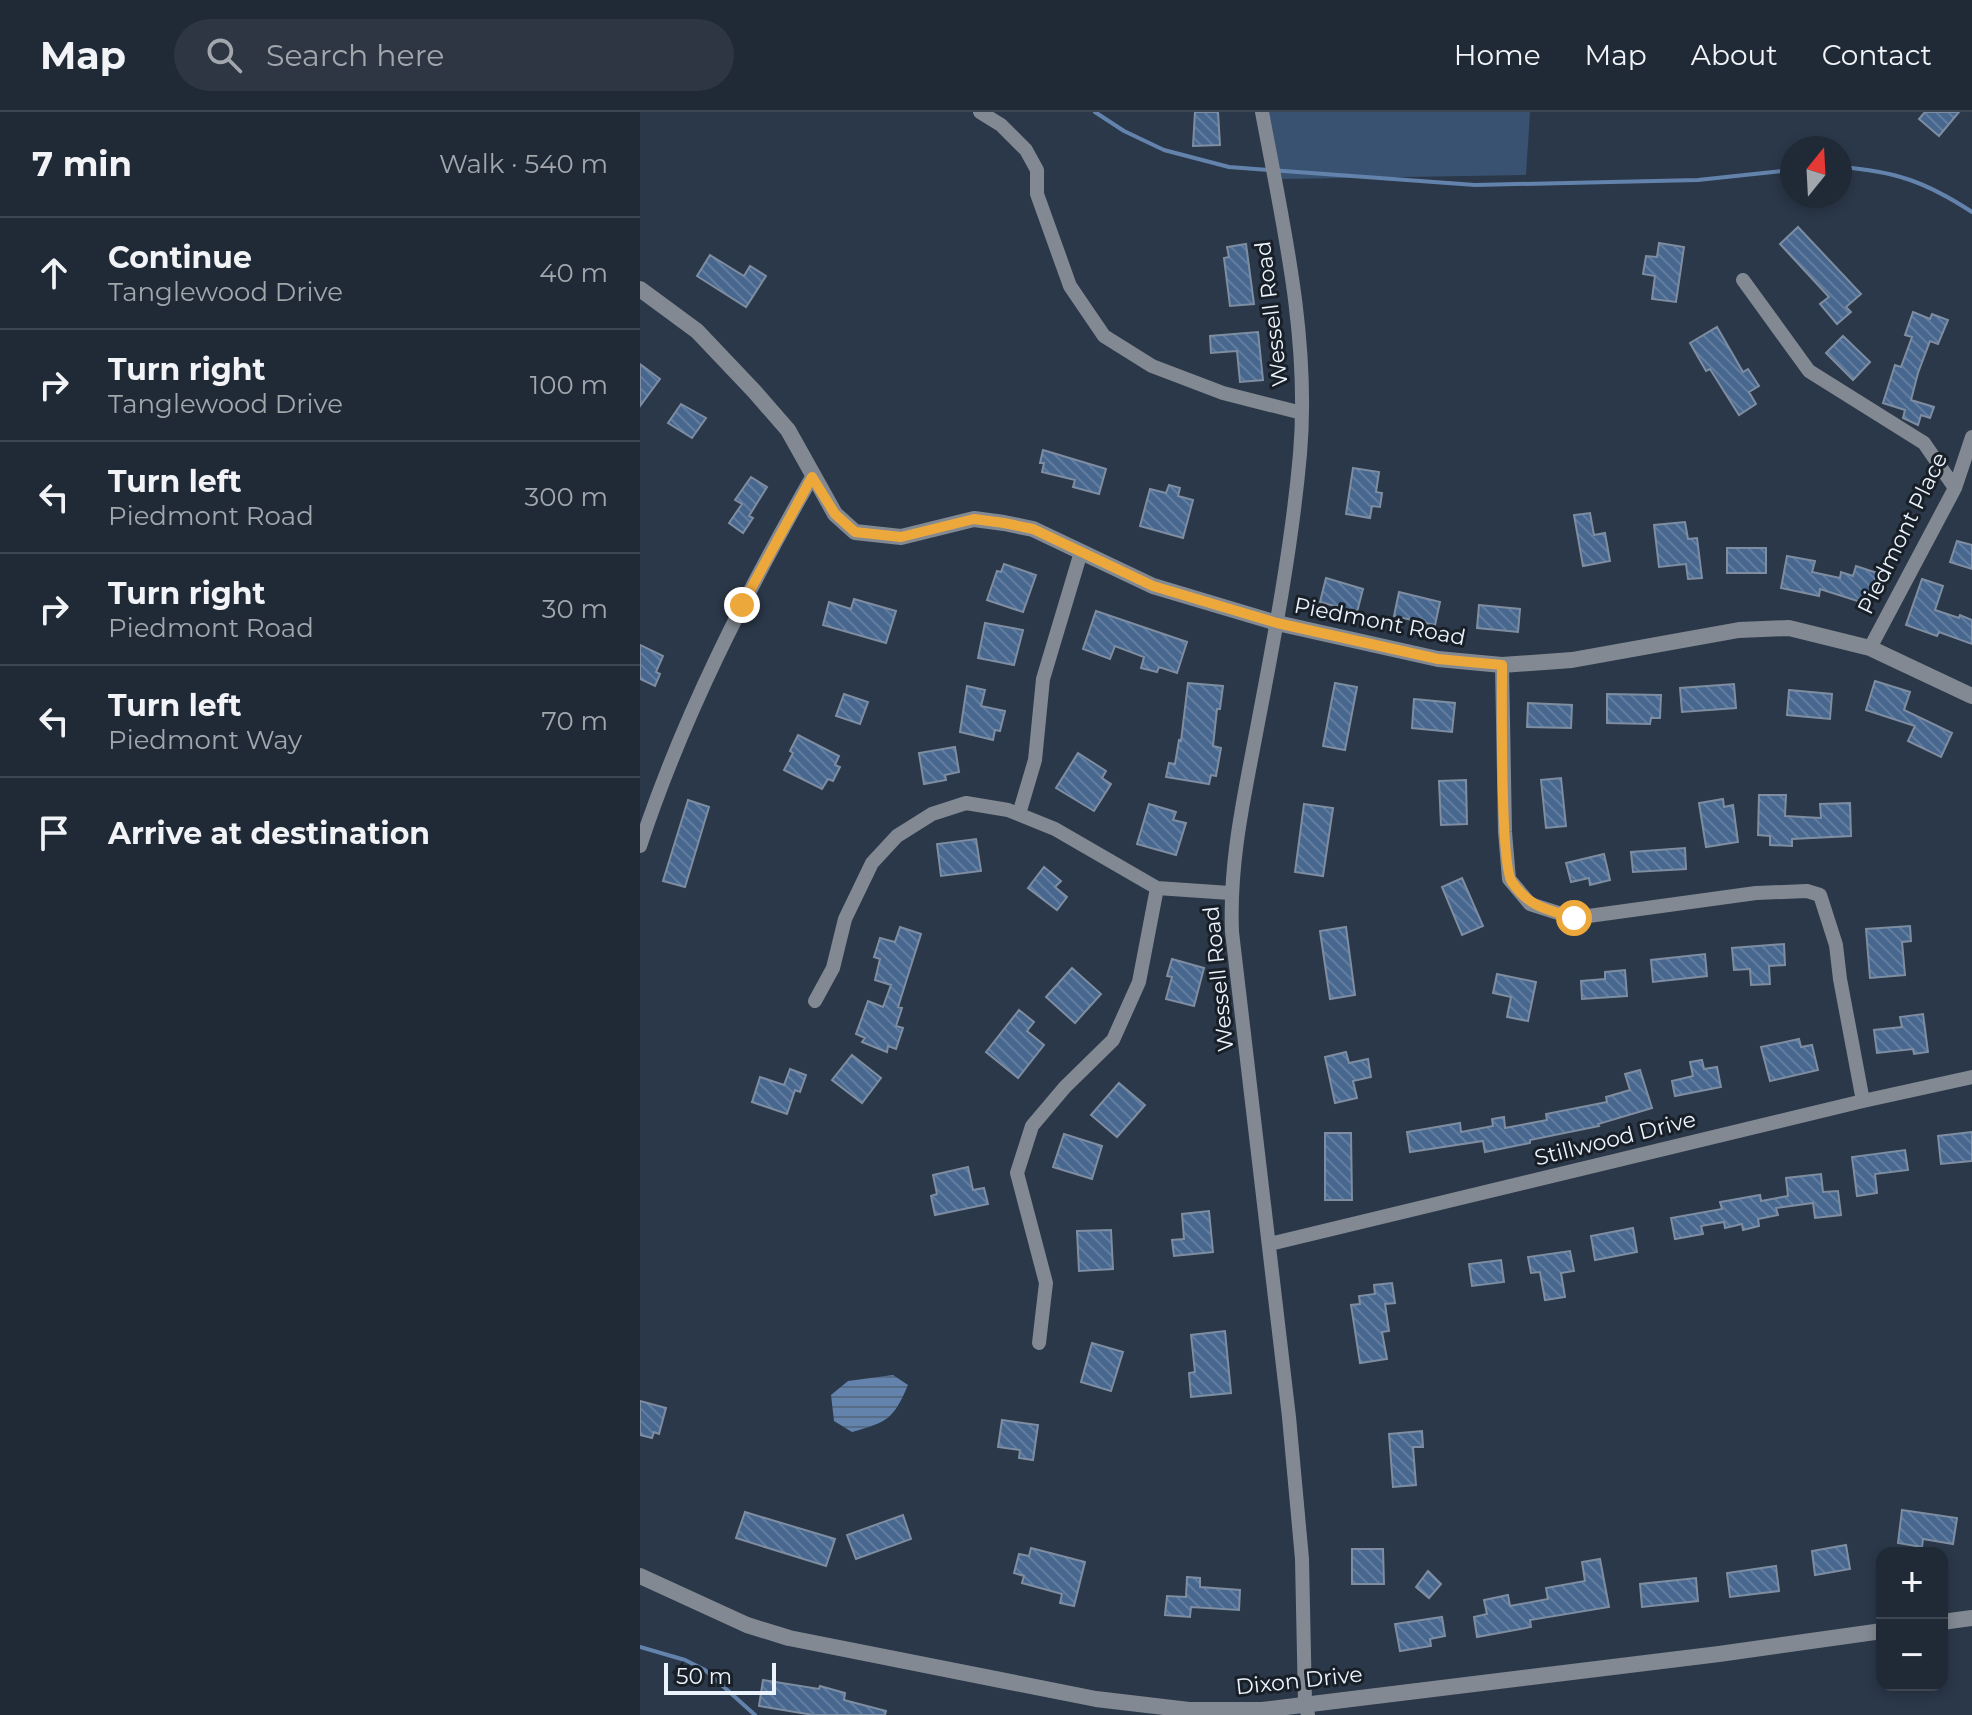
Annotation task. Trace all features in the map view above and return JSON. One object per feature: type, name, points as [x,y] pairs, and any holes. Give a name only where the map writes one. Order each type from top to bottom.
[{"type":"street","points":[[980,112],[1001,125],[1026,150],[1037,170],[1037,194],[1070,286],[1104,336],[1152,366],[1223,393],[1302,413]]},
{"type":"street","name":"Wessell Road","points":[[1262,112],[1299,331],[1303,393],[1300,454],[1277,623],[1234,851],[1230,893],[1302,1559],[1306,1709]]},
{"type":"street","points":[[1743,280],[1809,371],[1924,443],[1955,488]]},
{"type":"street","name":"Piedmont Road","points":[[640,289],[697,331],[754,391],[788,430],[835,514],[855,532],[901,537],[974,519],[1033,529],[1153,586],[1277,623],[1438,659],[1502,665],[1572,660],[1752,629],[1789,628],[1870,648],[1972,696]]},
{"type":"street","name":"Piedmont Place","points":[[1870,648],[1955,488],[1972,437]]},
{"type":"street","points":[[640,846],[659,787],[686,724],[752,583],[812,477]]},
{"type":"street","points":[[1019,814],[1035,760],[1043,679],[1081,552]]},
{"type":"street","points":[[1502,665],[1505,832],[1509,879],[1530,904],[1574,918],[1756,893],[1807,891],[1820,895],[1836,945],[1863,1101]]},
{"type":"street","points":[[815,1001],[833,968],[845,919],[872,863],[897,836],[932,814],[966,803],[1019,814],[1055,829],[1157,888],[1230,893]]},
{"type":"street","points":[[1039,1343],[1046,1283],[1017,1173],[1032,1126],[1065,1087],[1113,1040],[1139,982],[1157,888]]},
{"type":"street","name":"Stillwood Drive","points":[[1270,1244],[1972,1077]]},
{"type":"street","name":"Dixon Drive","points":[[640,1576],[747,1625],[789,1638],[1064,1694],[1189,1710],[1306,1709],[1876,1632]]},
{"type":"street","points":[[1948,1621],[1972,1618]]},
{"type":"shaded area","points":[[1268,112],[1530,112],[1526,175],[1282,179]]},
{"type":"shaded area","points":[[893,1375],[908,1385],[888,1418],[852,1432],[834,1421],[831,1395],[848,1381]]},
{"type":"building","points":[[1195,112],[1218,112],[1220,145],[1193,146]]},
{"type":"building","points":[[1925,112],[1959,112],[1939,136],[1919,119]]},
{"type":"building","points":[[1798,227],[1861,294],[1846,307],[1851,312],[1837,324],[1820,304],[1829,297],[1780,244]]},
{"type":"building","points":[[1659,243],[1684,247],[1676,302],[1652,299],[1655,276],[1643,274],[1646,256],[1657,257]]},
{"type":"building","points":[[1246,244],[1254,304],[1230,306],[1224,258],[1229,257],[1227,247]]},
{"type":"building","points":[[710,255],[744,276],[750,266],[766,276],[746,307],[697,276]]},
{"type":"building","points":[[1913,312],[1930,319],[1932,314],[1948,320],[1938,344],[1930,341],[1918,373],[1911,400],[1934,407],[1930,418],[1921,415],[1918,425],[1903,418],[1905,410],[1883,403],[1895,365],[1901,367],[1912,337],[1905,335]]},
{"type":"building","points":[[1717,327],[1743,372],[1748,369],[1759,386],[1749,392],[1756,404],[1739,415],[1710,369],[1706,371],[1690,343]]},
{"type":"building","points":[[1258,332],[1263,380],[1240,382],[1237,351],[1211,353],[1210,336]]},
{"type":"building","points":[[1843,336],[1870,362],[1853,380],[1826,353]]},
{"type":"building","points":[[640,364],[660,379],[640,406]]},
{"type":"building","points":[[681,404],[706,418],[692,438],[668,423]]},
{"type":"building","points":[[1043,450],[1106,469],[1099,494],[1073,487],[1075,480],[1042,472],[1044,463],[1040,463]]},
{"type":"building","points":[[1353,468],[1379,472],[1376,492],[1382,493],[1380,507],[1372,506],[1370,518],[1346,514]]},
{"type":"building","points":[[751,477],[767,487],[749,516],[753,518],[743,533],[729,523],[742,504],[735,500]]},
{"type":"building","points":[[1169,485],[1180,488],[1178,496],[1193,500],[1183,538],[1140,526],[1150,489],[1166,493]]},
{"type":"building","points":[[1590,513],[1594,535],[1605,533],[1610,561],[1583,566],[1574,515]]},
{"type":"building","points":[[1685,522],[1688,539],[1697,538],[1702,578],[1688,579],[1686,564],[1659,567],[1654,525]]},
{"type":"building","points":[[1957,541],[1972,545],[1972,569],[1950,562]]},
{"type":"building","points":[[1727,548],[1766,548],[1766,573],[1727,573]]},
{"type":"building","points":[[1787,556],[1815,561],[1812,572],[1840,578],[1841,572],[1853,576],[1856,566],[1877,573],[1867,604],[1820,589],[1819,596],[1781,588]]},
{"type":"building","points":[[1004,564],[1036,575],[1023,612],[987,600],[997,571],[1001,572]]},
{"type":"building","points":[[1326,578],[1363,589],[1357,612],[1320,602]]},
{"type":"building","points":[[1922,579],[1943,586],[1935,610],[1972,620],[1972,644],[1939,632],[1937,636],[1906,625]]},
{"type":"building","points":[[1399,592],[1440,602],[1435,625],[1394,616]]},
{"type":"building","points":[[854,599],[896,611],[886,643],[823,625],[829,602],[851,609]]},
{"type":"building","points":[[1479,605],[1520,609],[1518,632],[1477,628]]},
{"type":"building","points":[[1096,611],[1187,642],[1177,673],[1159,667],[1157,672],[1141,668],[1144,657],[1115,646],[1110,659],[1083,649]]},
{"type":"building","points":[[985,623],[1023,630],[1014,665],[978,658]]},
{"type":"building","points":[[640,645],[663,656],[656,672],[660,674],[655,686],[640,679]]},
{"type":"building","points":[[1875,681],[1910,692],[1904,710],[1952,733],[1941,757],[1908,741],[1915,726],[1866,710]]},
{"type":"building","points":[[1188,683],[1223,686],[1213,746],[1221,748],[1216,776],[1211,775],[1209,784],[1166,777],[1169,763],[1175,764],[1181,741]]},
{"type":"building","points":[[1335,683],[1357,687],[1345,750],[1323,746]]},
{"type":"building","points":[[1734,684],[1736,708],[1682,712],[1680,688]]},
{"type":"building","points":[[967,686],[985,690],[981,706],[1005,711],[1000,731],[995,730],[993,740],[960,732]]},
{"type":"building","points":[[1789,690],[1832,694],[1830,719],[1787,715]]},
{"type":"building","points":[[844,694],[868,702],[860,724],[836,716]]},
{"type":"building","points":[[1607,694],[1661,695],[1660,718],[1651,718],[1650,724],[1607,723]]},
{"type":"building","points":[[1414,699],[1455,703],[1452,732],[1412,728]]},
{"type":"building","points":[[1528,703],[1572,705],[1571,728],[1527,727]]},
{"type":"building","points":[[798,735],[839,756],[835,765],[840,767],[833,781],[828,779],[822,789],[784,770]]},
{"type":"building","points":[[955,747],[959,772],[945,775],[946,780],[924,784],[919,753]]},
{"type":"building","points":[[1078,753],[1106,771],[1102,778],[1111,784],[1094,811],[1056,788]]},
{"type":"building","points":[[1561,778],[1566,826],[1546,828],[1541,780]]},
{"type":"building","points":[[1466,780],[1467,824],[1441,825],[1439,781]]},
{"type":"building","points":[[1759,795],[1786,795],[1785,816],[1821,818],[1820,804],[1850,803],[1851,836],[1792,839],[1792,846],[1770,845],[1770,836],[1758,835]]},
{"type":"building","points":[[1723,799],[1724,807],[1733,805],[1738,842],[1706,847],[1699,803]]},
{"type":"building","points":[[688,800],[709,807],[685,887],[663,881]]},
{"type":"building","points":[[1149,804],[1176,812],[1173,820],[1186,823],[1176,855],[1137,844]]},
{"type":"building","points":[[1304,804],[1333,808],[1323,876],[1295,872]]},
{"type":"building","points":[[976,839],[981,871],[941,876],[937,844]]},
{"type":"building","points":[[1685,848],[1686,869],[1633,872],[1631,852]]},
{"type":"building","points":[[1604,854],[1610,880],[1590,885],[1589,878],[1571,882],[1566,863]]},
{"type":"building","points":[[1044,867],[1061,881],[1055,887],[1067,897],[1057,910],[1028,888]]},
{"type":"building","points":[[1462,878],[1483,926],[1462,935],[1442,887]]},
{"type":"building","points":[[1910,926],[1911,941],[1902,942],[1905,975],[1870,978],[1866,929]]},
{"type":"building","points":[[900,927],[921,934],[898,1007],[902,1008],[896,1026],[903,1028],[896,1049],[888,1046],[887,1052],[862,1042],[865,1038],[856,1034],[868,1001],[883,1007],[891,985],[875,980],[880,959],[874,957],[880,938],[895,942]]},
{"type":"building","points":[[1346,927],[1355,995],[1330,999],[1320,931]]},
{"type":"building","points":[[1784,944],[1785,965],[1769,966],[1770,984],[1751,985],[1750,969],[1734,970],[1732,948]]},
{"type":"building","points":[[1705,954],[1707,976],[1653,982],[1651,960]]},
{"type":"building","points":[[1172,959],[1204,968],[1194,1006],[1166,999],[1172,977],[1167,976]]},
{"type":"building","points":[[1072,968],[1101,994],[1075,1023],[1046,997]]},
{"type":"building","points":[[1625,970],[1627,996],[1582,999],[1581,981],[1605,979],[1605,972]]},
{"type":"building","points":[[1497,974],[1536,982],[1528,1021],[1507,1017],[1511,997],[1493,993]]},
{"type":"building","points":[[1019,1010],[1034,1022],[1027,1031],[1044,1045],[1018,1078],[986,1052]]},
{"type":"building","points":[[1923,1014],[1928,1052],[1914,1054],[1913,1049],[1877,1053],[1874,1030],[1902,1027],[1900,1017]]},
{"type":"building","points":[[1799,1039],[1801,1047],[1812,1045],[1818,1070],[1770,1081],[1761,1047]]},
{"type":"building","points":[[1346,1052],[1349,1063],[1368,1059],[1371,1077],[1353,1081],[1357,1098],[1335,1103],[1325,1057]]},
{"type":"building","points":[[852,1055],[881,1078],[862,1103],[832,1080]]},
{"type":"building","points":[[1702,1060],[1704,1069],[1717,1067],[1721,1087],[1675,1096],[1672,1081],[1693,1076],[1690,1062]]},
{"type":"building","points":[[790,1069],[806,1075],[800,1092],[795,1090],[787,1114],[752,1102],[760,1077],[784,1085]]},
{"type":"building","points":[[1640,1070],[1652,1108],[1599,1126],[1485,1152],[1483,1141],[1410,1152],[1407,1132],[1460,1123],[1461,1132],[1493,1126],[1492,1119],[1504,1117],[1505,1128],[1547,1120],[1546,1114],[1607,1102],[1606,1097],[1630,1090],[1625,1074]]},
{"type":"building","points":[[1119,1083],[1145,1105],[1117,1137],[1091,1115]]},
{"type":"building","points":[[1972,1132],[1972,1161],[1941,1164],[1938,1136]]},
{"type":"building","points":[[1325,1133],[1351,1133],[1352,1200],[1325,1200]]},
{"type":"building","points":[[1064,1134],[1102,1146],[1092,1179],[1053,1167]]},
{"type":"building","points":[[1905,1150],[1908,1170],[1875,1174],[1877,1193],[1857,1196],[1852,1157]]},
{"type":"building","points":[[968,1167],[973,1190],[984,1188],[988,1204],[935,1215],[931,1196],[937,1194],[933,1175]]},
{"type":"building","points":[[1821,1174],[1823,1192],[1838,1191],[1841,1215],[1815,1218],[1813,1203],[1776,1208],[1778,1215],[1758,1219],[1759,1226],[1743,1230],[1742,1224],[1725,1228],[1724,1222],[1701,1226],[1703,1234],[1675,1239],[1671,1218],[1722,1209],[1720,1202],[1760,1195],[1761,1201],[1788,1196],[1786,1178]]},
{"type":"building","points":[[1209,1211],[1213,1252],[1174,1256],[1172,1240],[1184,1239],[1182,1214]]},
{"type":"building","points":[[1633,1228],[1637,1252],[1595,1260],[1591,1236]]},
{"type":"building","points":[[1111,1230],[1113,1269],[1079,1271],[1077,1231]]},
{"type":"building","points":[[1570,1251],[1574,1271],[1561,1273],[1565,1297],[1545,1300],[1540,1272],[1531,1273],[1528,1257]]},
{"type":"building","points":[[1501,1260],[1504,1282],[1472,1286],[1469,1264]]},
{"type":"building","points":[[1392,1283],[1395,1303],[1385,1304],[1389,1331],[1382,1332],[1387,1359],[1360,1363],[1351,1305],[1360,1304],[1359,1296],[1375,1294],[1374,1285]]},
{"type":"building","points":[[1225,1331],[1231,1393],[1191,1397],[1189,1373],[1195,1372],[1191,1335]]},
{"type":"building","points":[[1092,1343],[1123,1352],[1111,1391],[1081,1382]]},
{"type":"building","points":[[640,1401],[666,1408],[659,1434],[654,1432],[652,1438],[640,1435]]},
{"type":"building","points":[[1002,1420],[1038,1425],[1033,1460],[1019,1458],[1020,1450],[998,1447]]},
{"type":"building","points":[[1422,1431],[1423,1447],[1413,1447],[1416,1485],[1393,1487],[1389,1434]]},
{"type":"building","points":[[1902,1510],[1957,1518],[1953,1544],[1923,1539],[1922,1547],[1898,1543]]},
{"type":"building","points":[[745,1512],[835,1539],[826,1566],[736,1538]]},
{"type":"building","points":[[903,1515],[911,1539],[856,1559],[847,1535]]},
{"type":"building","points":[[1846,1545],[1850,1569],[1815,1575],[1812,1551]]},
{"type":"building","points":[[1031,1548],[1085,1562],[1074,1606],[1060,1603],[1062,1594],[1022,1583],[1024,1576],[1014,1573],[1019,1554],[1029,1556]]},
{"type":"building","points":[[1352,1549],[1383,1549],[1384,1584],[1352,1584]]},
{"type":"building","points":[[1600,1559],[1609,1607],[1530,1620],[1531,1627],[1477,1637],[1474,1617],[1487,1614],[1484,1600],[1508,1595],[1510,1606],[1548,1599],[1546,1588],[1585,1581],[1582,1562]]},
{"type":"building","points":[[1776,1566],[1779,1591],[1730,1597],[1727,1573]]},
{"type":"building","points":[[1428,1571],[1441,1584],[1429,1598],[1416,1587]]},
{"type":"building","points":[[1187,1577],[1200,1578],[1200,1587],[1240,1590],[1239,1610],[1191,1607],[1190,1617],[1165,1615],[1167,1596],[1186,1597]]},
{"type":"building","points":[[1696,1578],[1698,1601],[1642,1607],[1640,1584]]},
{"type":"building","points":[[1442,1617],[1445,1636],[1430,1639],[1431,1646],[1400,1651],[1395,1624]]},
{"type":"building","points":[[763,1680],[819,1689],[820,1686],[845,1693],[844,1700],[886,1711],[885,1715],[813,1715],[759,1706]]},
{"type":"waterway","points":[[1095,112],[1124,131],[1164,150],[1229,167],[1475,185],[1698,180],[1780,171]]},
{"type":"waterway","points":[[1852,169],[1909,180],[1940,193],[1972,212]]},
{"type":"waterway","points":[[640,1647],[685,1660],[705,1670],[755,1715]]},
{"type":"route","points":[[742,605],[812,477],[835,514],[855,532],[901,537],[974,519],[1004,523],[1033,529],[1153,586],[1277,623],[1438,659],[1502,665],[1505,832],[1509,879],[1530,904],[1574,918]]}]
